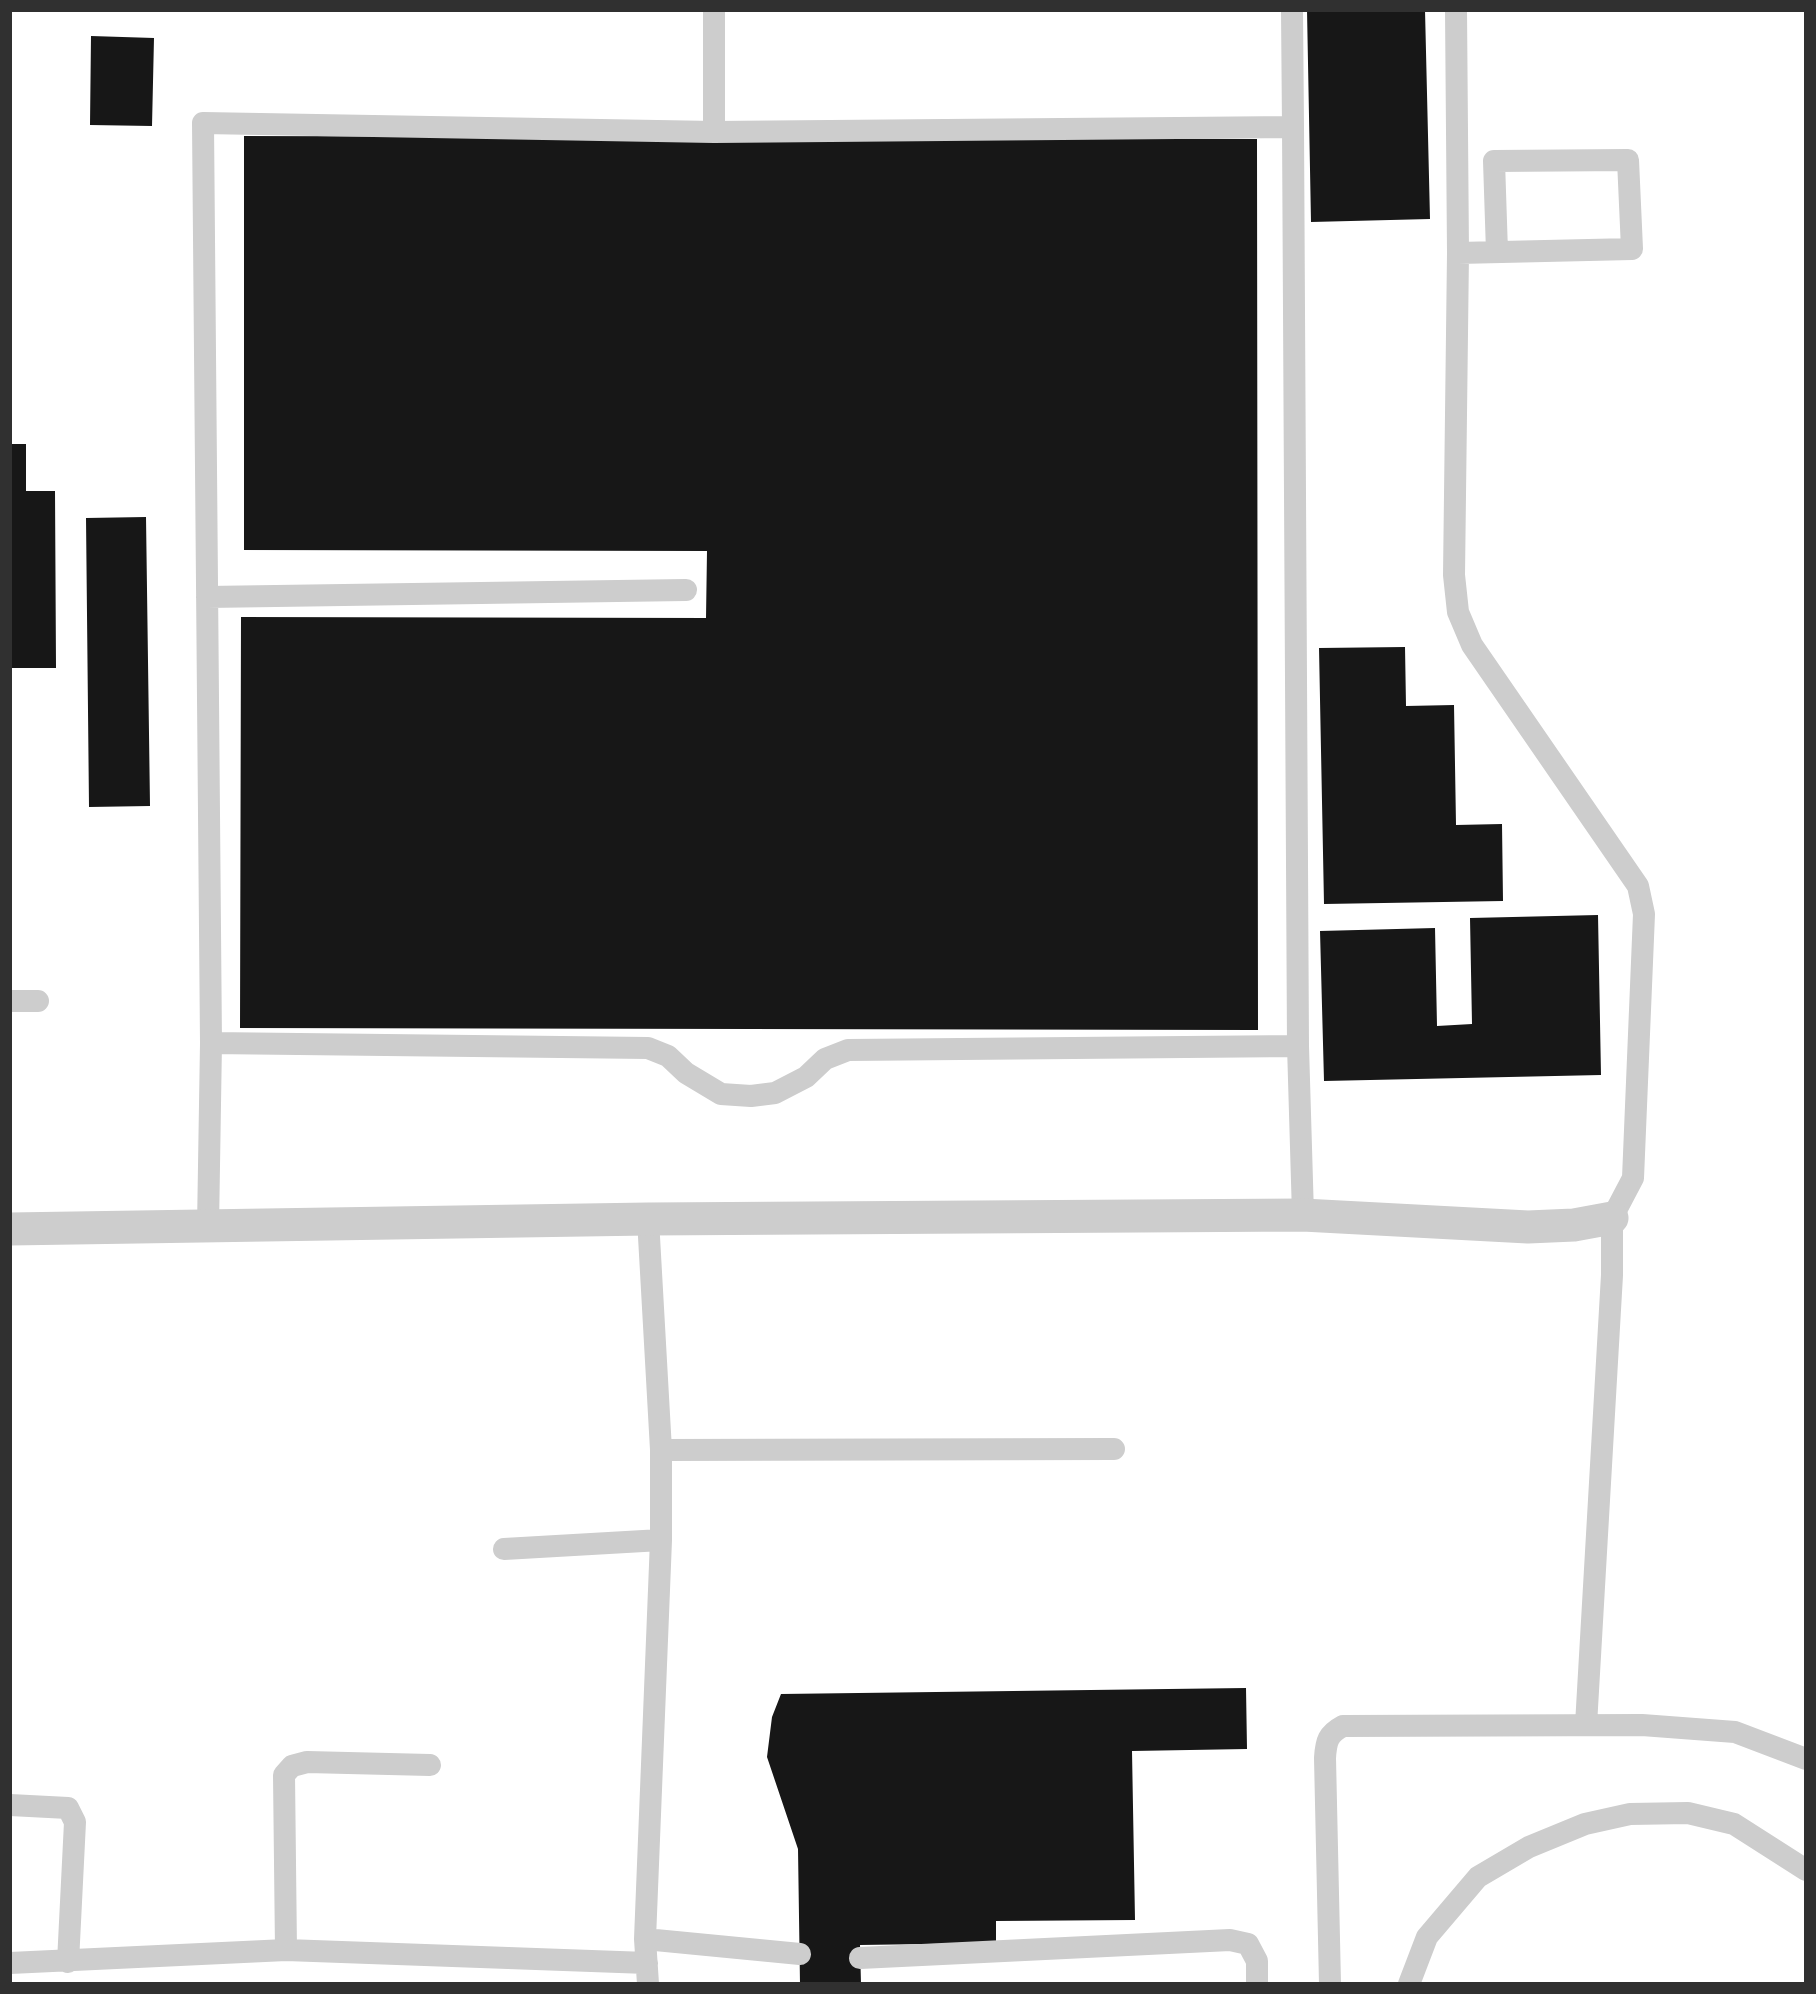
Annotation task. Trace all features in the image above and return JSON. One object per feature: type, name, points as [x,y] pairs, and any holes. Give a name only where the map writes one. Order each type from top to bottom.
[{"type":"street","points":[[10,1229],[648,1219],[1303,1215],[1528,1227],[1574,1225],[1612,1218]]},
{"type":"lane","points":[[714,10],[714,132]]},
{"type":"lane","points":[[1292,10],[1298,1046],[1303,1215]]},
{"type":"lane","points":[[1456,10],[1458,253],[1454,575],[1458,612],[1472,645],[1638,886],[1644,914],[1633,1178],[1612,1218],[1607,1378],[1586,1725]]},
{"type":"lane","points":[[208,1227],[211,1043],[203,123],[714,132],[1293,127]]},
{"type":"lane","points":[[1458,253],[1632,249],[1628,160],[1494,162],[1497,252]]},
{"type":"lane","points":[[207,597],[686,590]]},
{"type":"lane","points":[[10,1001],[38,1001]]},
{"type":"lane","points":[[211,1043],[648,1048],[668,1056],[686,1073],[720,1094],[751,1096],[775,1093],[806,1077],[825,1059],[848,1050],[1298,1046]]},
{"type":"lane","points":[[10,1963],[286,1950],[647,1973],[645,1939],[661,1540],[661,1450],[648,1219]]},
{"type":"lane","points":[[661,1450],[1114,1449]]},
{"type":"lane","points":[[504,1549],[661,1540]]},
{"type":"lane","points":[[1330,1983],[1325,1758],[1326,1740],[1331,1732],[1352,1724],[1642,1725],[1735,1732],[1806,1759]]},
{"type":"lane","points":[[286,1950],[284,1774],[292,1766],[307,1762],[430,1765]]},
{"type":"lane","points":[[10,1805],[68,1808],[75,1821],[68,1962]]},
{"type":"lane","points":[[1409,1983],[1427,1937],[1478,1877],[1529,1847],[1585,1824],[1630,1814],[1688,1813],[1734,1824],[1806,1870]]},
{"type":"lane","points":[[645,1939],[800,1954]]},
{"type":"lane","points":[[860,1958],[1230,1940],[1248,1944],[1257,1961],[1257,1983]]},
{"type":"building","points":[[1307,10],[1425,10],[1430,219],[1311,222]]},
{"type":"building","points":[[91,36],[154,38],[152,126],[90,125]]},
{"type":"building","points":[[244,136],[1257,139],[1258,1030],[240,1028],[241,617],[706,618],[707,551],[244,550]]},
{"type":"building","points":[[10,444],[26,444],[26,491],[55,491],[56,668],[10,668]]},
{"type":"building","points":[[146,517],[150,806],[89,807],[86,518]]},
{"type":"building","points":[[1405,647],[1406,706],[1454,705],[1456,825],[1502,824],[1503,901],[1324,904],[1319,648]]},
{"type":"building","points":[[1598,915],[1601,1075],[1324,1081],[1320,931],[1435,928],[1437,1026],[1472,1024],[1470,918]]},
{"type":"building","points":[[1246,1688],[1247,1749],[1132,1751],[1135,1920],[996,1921],[996,1943],[860,1945],[861,1984],[800,1984],[798,1849],[767,1757],[772,1717],[781,1694]]}]
